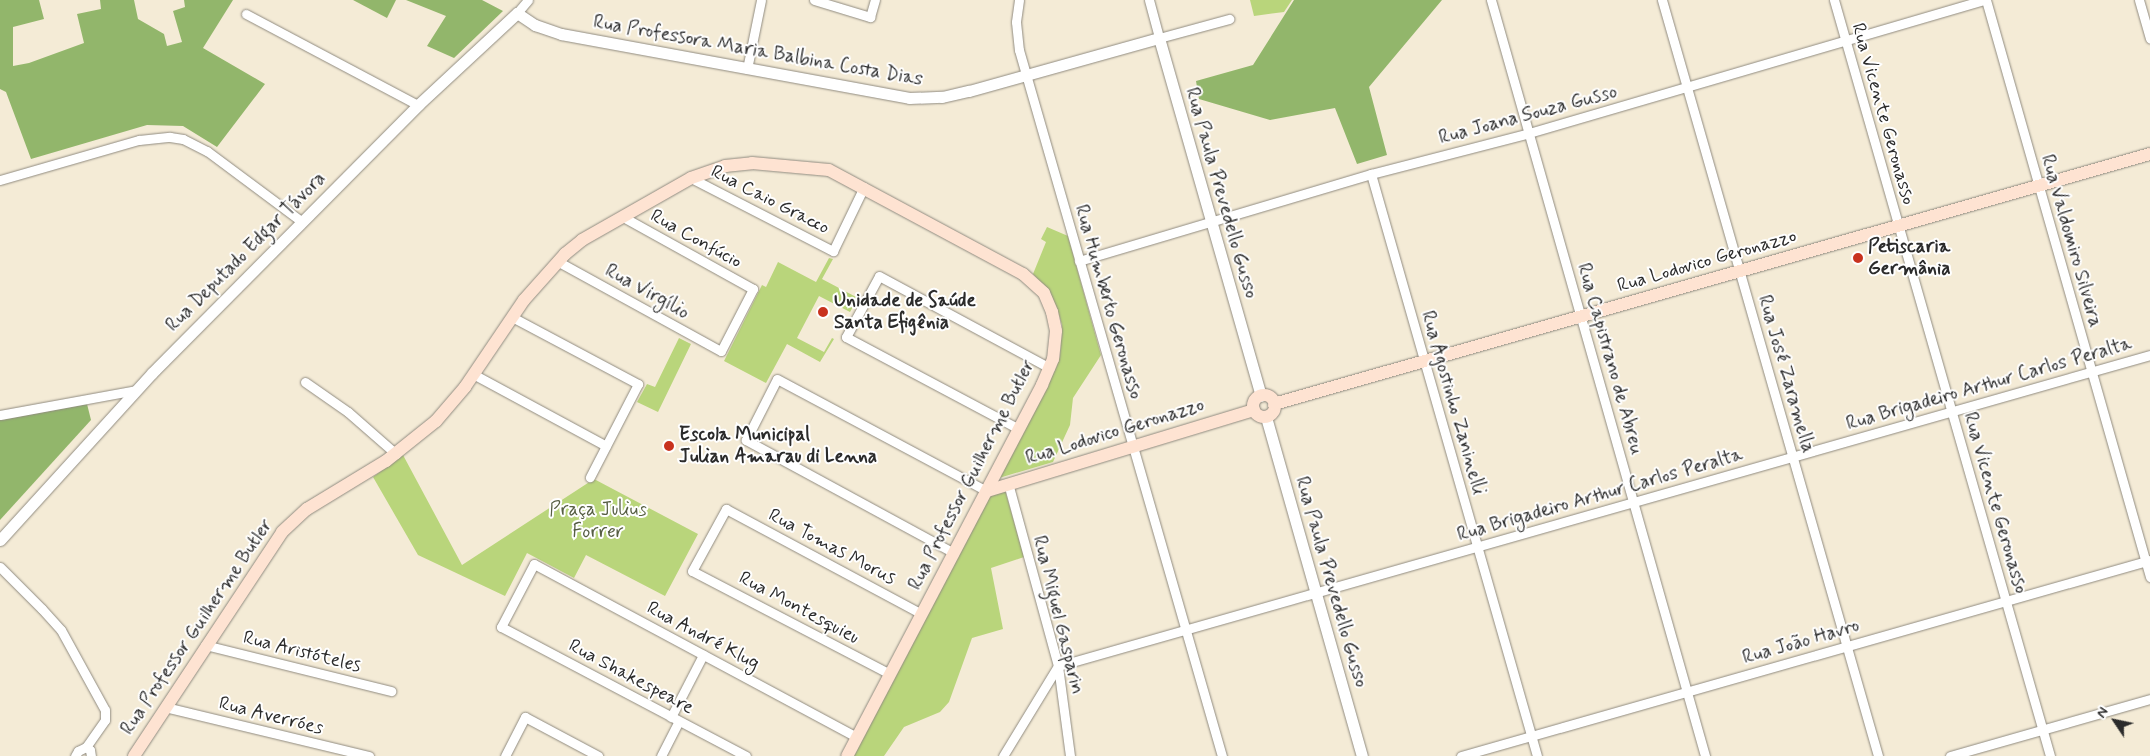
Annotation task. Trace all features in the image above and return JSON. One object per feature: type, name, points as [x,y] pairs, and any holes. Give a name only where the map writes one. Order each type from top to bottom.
[{"type":"main road","name":"Rua Lodovico Geronazzo","points":[[1274,404],[2150,154]]},
{"type":"main road","name":"Rua Professor Guilherme Butler","points":[[134,756],[205,645],[289,523],[306,509],[396,454],[436,421],[456,399],[512,317],[557,261],[574,246],[691,178],[725,166],[752,163],[829,170],[864,187],[1023,274],[1038,286],[1048,301],[1056,331],[1055,348],[1050,368],[847,756]]},
{"type":"main road","points":[[1260,396],[1268,396],[1274,404],[1272,413],[1266,417],[1258,415],[1254,410],[1254,403],[1260,396]]},
{"type":"main road","name":"Rua Lodovico Geronazzo","points":[[987,491],[1008,483],[1254,410]]},
{"type":"street","name":"Rua Deputado Edgar Távora","points":[[0,540],[136,390],[418,105],[517,13],[528,0]]},
{"type":"street","points":[[747,69],[761,0]]},
{"type":"street","points":[[814,0],[870,17],[876,0]]},
{"type":"street","name":"Rua Humberto Geronasso","points":[[1019,0],[1016,37],[1026,75],[1222,756]]},
{"type":"street","name":"Rua Paula Prevedello Gusso","points":[[1149,0],[1260,396]]},
{"type":"street","name":"Rua Capistrano de Abreu","points":[[1491,0],[1705,756]]},
{"type":"street","name":"Rua José Zaramella","points":[[1662,0],[1878,756]]},
{"type":"street","name":"Rua Vicente Geronasso","points":[[1834,0],[2050,756]]},
{"type":"street","name":"Rua Joana Souza Gusso","points":[[1079,260],[1371,174],[1529,134],[1985,0]]},
{"type":"street","name":"Rua Valdomiro Silveira","points":[[1985,0],[2091,371],[2148,560],[2150,577]]},
{"type":"street","points":[[2139,0],[2150,38]]},
{"type":"street","name":"Rua Professora Maria Balbina Costa Dias","points":[[517,13],[536,25],[562,34],[909,98],[955,94],[1229,19]]},
{"type":"street","points":[[246,14],[418,105]]},
{"type":"street","points":[[0,180],[114,147],[156,137],[170,137],[183,139],[207,151],[302,221]]},
{"type":"street","name":"Rua Agostinho Zaninelli","points":[[1371,174],[1537,756]]},
{"type":"street","name":"Rua Caio Gracco","points":[[691,178],[833,251],[864,187]]},
{"type":"street","name":"Rua Confúcio","points":[[623,217],[754,289],[721,351]]},
{"type":"street","name":"Rua Virgílio","points":[[557,261],[721,351]]},
{"type":"street","points":[[1019,429],[846,337],[879,276],[1050,368]]},
{"type":"street","points":[[512,317],[638,384],[590,478]]},
{"type":"street","name":"Rua Brigadeiro Arthur Carlos Peralta","points":[[1058,666],[2150,355]]},
{"type":"street","points":[[473,374],[606,446]]},
{"type":"street","points":[[954,553],[746,440],[777,379],[987,491]]},
{"type":"street","points":[[306,382],[348,412],[396,454]]},
{"type":"street","points":[[0,415],[136,390]]},
{"type":"street","name":"Rua Paula Prevedello Gusso","points":[[1266,417],[1362,756]]},
{"type":"street","name":"Rua Miguel Gasparin","points":[[1008,483],[1058,666],[1070,756]]},
{"type":"street","name":"Rua Tomas Morus","points":[[692,571],[726,509],[922,614]]},
{"type":"street","name":"Rua João Havro","points":[[1461,756],[2148,560]]},
{"type":"street","name":"Rua André Klug","points":[[501,627],[534,564],[857,737]]},
{"type":"street","points":[[0,567],[60,630],[105,710],[106,720],[86,747],[78,751],[75,756]]},
{"type":"street","name":"Rua Montesquieu","points":[[692,571],[890,674]]},
{"type":"street","name":"Rua Shakespeare","points":[[501,627],[746,756]]},
{"type":"street","name":"Rua Aristóteles","points":[[205,645],[391,691]]},
{"type":"street","points":[[661,756],[703,655]]},
{"type":"street","points":[[1003,756],[1058,666]]},
{"type":"street","points":[[1950,756],[2150,699]]},
{"type":"street","name":"Rua Averróes","points":[[165,707],[369,756]]},
{"type":"street","points":[[505,756],[524,717],[598,756]]},
{"type":"street","points":[[86,747],[90,750],[92,756]]},
{"type":"green space","points":[[0,0],[39,0],[44,19],[13,27],[13,66],[29,63],[84,43],[77,14],[101,9],[100,0],[134,0],[138,19],[164,34],[167,46],[182,42],[173,11],[185,7],[184,0],[233,0],[203,48],[265,84],[217,147],[183,126],[147,125],[31,159],[6,92],[0,89]]},
{"type":"green space","points":[[353,0],[396,0],[387,18]]},
{"type":"green space","points":[[406,0],[482,0],[503,11],[454,58],[427,46],[446,16]]},
{"type":"green space","points":[[1250,0],[1292,0],[1284,12],[1254,16]]},
{"type":"green space","points":[[1294,0],[1442,0],[1369,87],[1387,155],[1357,164],[1335,108],[1270,120],[1199,99],[1196,81],[1253,65]]},
{"type":"green space","points":[[1047,227],[1068,236],[1101,355],[1073,398],[1070,425],[1053,462],[999,478],[1056,368],[1060,356],[1062,325],[1059,315],[1048,291],[1033,274],[1046,242],[1041,239]]},
{"type":"green space","points":[[829,258],[833,259],[822,279],[858,298],[850,312],[819,296],[797,338],[824,352],[832,338],[834,339],[820,362],[787,344],[766,383],[724,361],[762,285],[766,287],[778,262],[816,282]]},
{"type":"green space","points":[[679,338],[691,344],[658,412],[637,402],[647,384],[655,387]]},
{"type":"green space","points":[[87,404],[91,420],[0,520],[0,420]]},
{"type":"green space","name":"Praça Julius Forrer","points":[[403,455],[462,565],[594,479],[698,534],[665,596],[586,555],[574,578],[527,553],[505,596],[418,555],[373,477]]},
{"type":"green space","points":[[1005,490],[1024,557],[991,568],[1003,629],[972,638],[949,702],[940,712],[904,727],[884,756],[852,756],[989,495]]},
{"type":"place","name":"Petiscaria Germânia","points":[[1858,258]]},
{"type":"place","name":"Unidade de Saúde Santa Efigênia","points":[[823,312]]},
{"type":"place","name":"Escola Municipal Julian Amarau di Lenna","points":[[669,446]]}]
